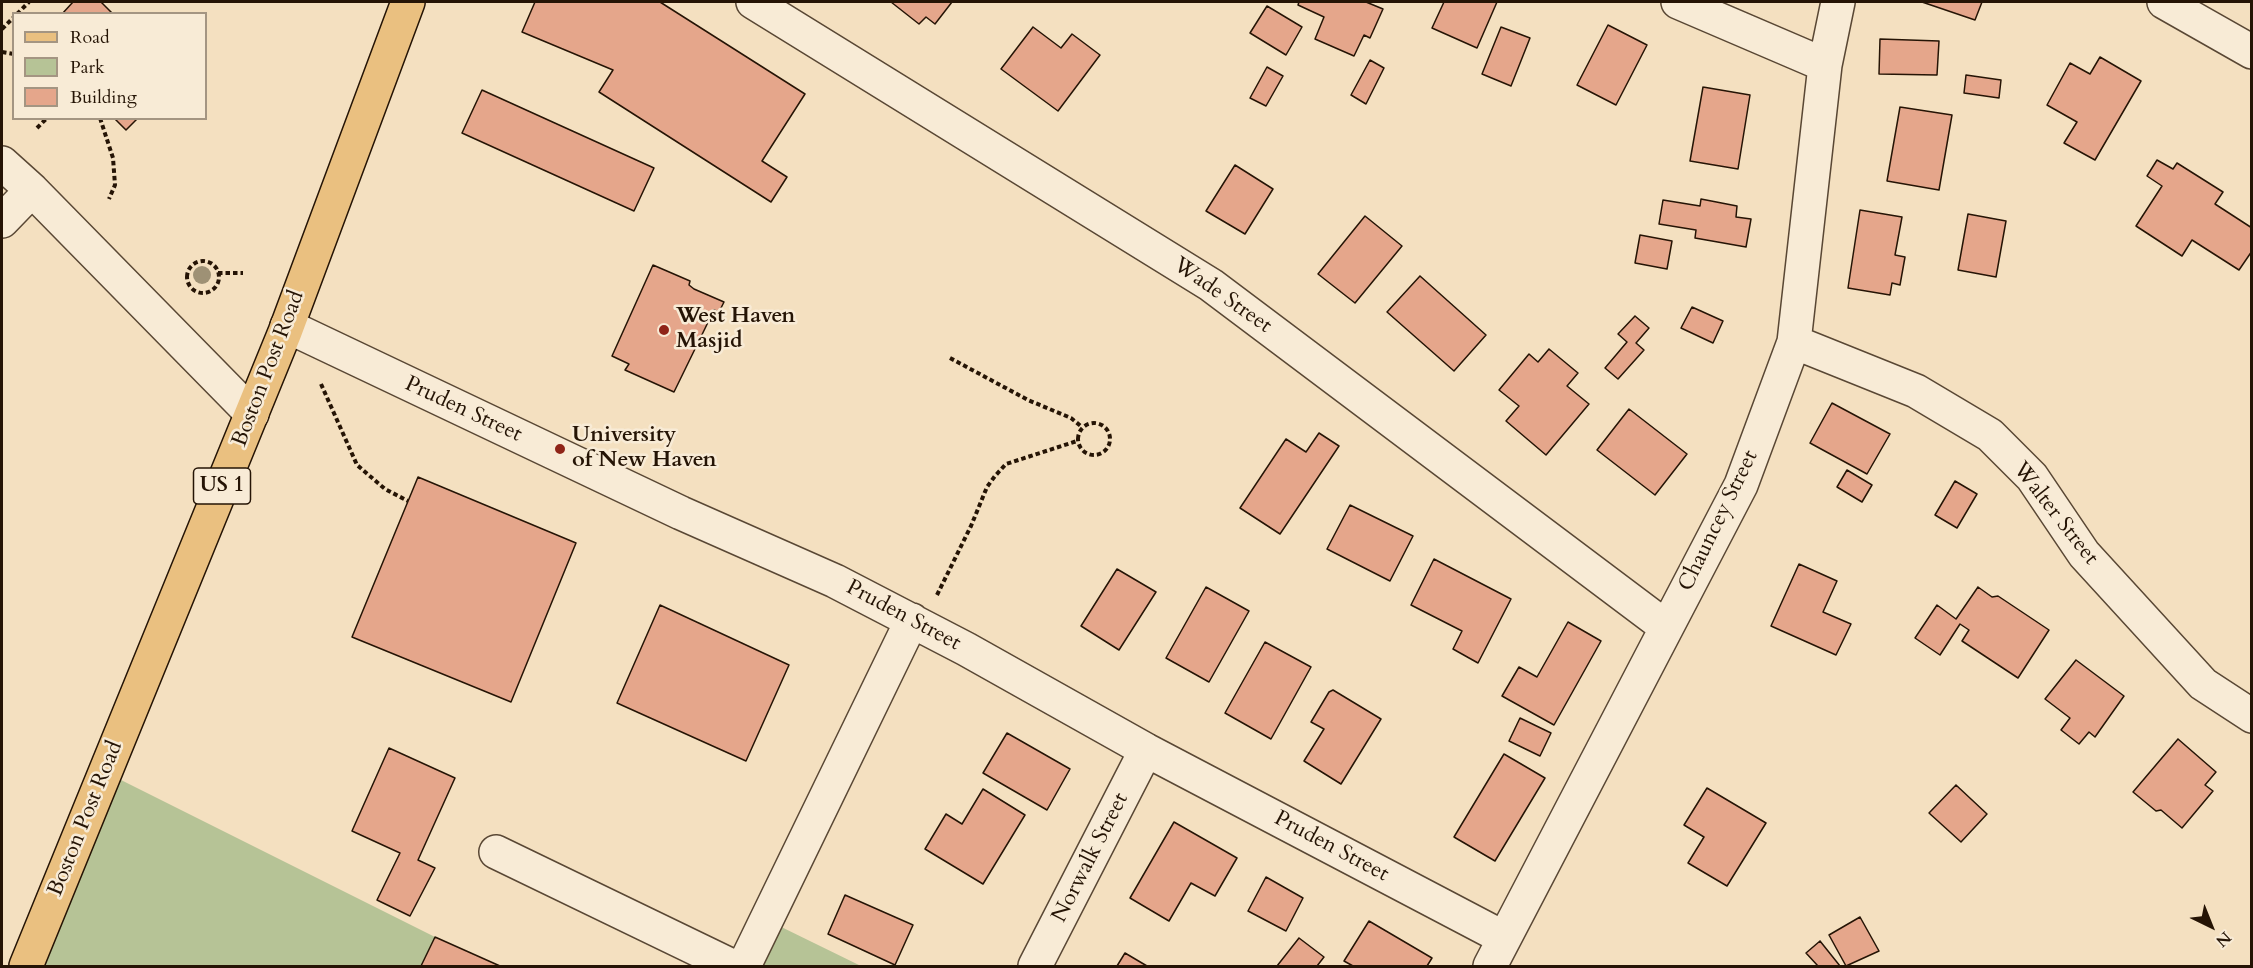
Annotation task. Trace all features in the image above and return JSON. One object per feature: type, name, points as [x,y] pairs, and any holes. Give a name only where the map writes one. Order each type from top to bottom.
[{"type":"main road","name":"Boston Post Road","points":[[26,966],[287,326],[408,2]]},
{"type":"street","name":"Wade Street","points":[[753,2],[1211,285],[1666,627]]},
{"type":"street","points":[[1678,2],[1825,65]]},
{"type":"street","name":"Chauncey Street","points":[[1497,952],[1741,485],[1794,342],[1825,65],[1838,2]]},
{"type":"street","points":[[2164,2],[2252,52]]},
{"type":"street","points":[[2,163],[32,190],[252,414]]},
{"type":"street","points":[[2,221],[32,190]]},
{"type":"street","name":"Pruden Street","points":[[287,326],[681,513],[835,581],[1146,750],[1497,952]]},
{"type":"street","name":"Walter Street","points":[[1794,342],[1916,391],[1990,435],[2032,477],[2084,554],[2203,684],[2252,716]]},
{"type":"street","points":[[744,966],[916,623]]},
{"type":"street","name":"Norwalk Street","points":[[1035,966],[1146,750]]},
{"type":"street","points":[[496,852],[732,966]]},
{"type":"path","points":[[37,128],[45,120]]},
{"type":"path","points":[[101,120],[113,158],[114,185],[110,199]]},
{"type":"path","points":[[203,261],[213,265],[218,273],[218,284],[205,293],[191,288],[187,278],[189,268],[203,261]]},
{"type":"path","points":[[218,273],[243,273]]},
{"type":"path","points":[[950,358],[1038,405],[1071,418],[1082,427]]},
{"type":"path","points":[[320,380],[357,465],[385,489],[408,501]]},
{"type":"path","points":[[1092,423],[1103,426],[1110,435],[1108,446],[1101,454],[1091,455],[1082,450],[1077,441],[1082,427],[1092,423]]},
{"type":"path","points":[[916,623],[956,558],[987,487],[995,476],[1006,464],[1077,441]]},
{"type":"green space","points":[[105,772],[435,937],[421,966],[26,966]]},
{"type":"green space","points":[[767,920],[861,966],[744,966]]},
{"type":"building","points":[[73,2],[101,2],[111,12],[64,12]]},
{"type":"building","points":[[535,2],[660,2],[805,94],[762,161],[787,177],[771,202],[599,92],[613,70],[522,32]]},
{"type":"building","points":[[891,2],[952,2],[935,24],[926,17],[919,24]]},
{"type":"building","points":[[1299,2],[1366,2],[1383,9],[1370,38],[1364,35],[1354,56],[1315,39],[1324,17],[1298,5]]},
{"type":"building","points":[[1444,2],[1497,2],[1477,48],[1432,28]]},
{"type":"building","points":[[1922,2],[1982,2],[1975,20]]},
{"type":"building","points":[[1267,6],[1302,27],[1286,55],[1250,33]]},
{"type":"building","points":[[1608,25],[1647,45],[1616,105],[1577,85]]},
{"type":"building","points":[[1033,27],[1061,48],[1072,34],[1100,55],[1058,111],[1001,69]]},
{"type":"building","points":[[1501,27],[1530,38],[1511,86],[1482,74]]},
{"type":"building","points":[[1880,39],[1939,41],[1937,75],[1879,74]]},
{"type":"building","points":[[2100,57],[2141,81],[2095,160],[2064,143],[2077,122],[2047,105],[2070,63],[2090,74]]},
{"type":"building","points":[[1370,60],[1384,68],[1366,104],[1351,95]]},
{"type":"building","points":[[1267,67],[1283,76],[1266,106],[1250,98]]},
{"type":"building","points":[[1966,75],[2001,80],[1999,98],[1964,93]]},
{"type":"building","points":[[1703,87],[1750,95],[1738,169],[1690,161]]},
{"type":"building","points":[[482,90],[654,168],[634,211],[462,133]]},
{"type":"building","points":[[1900,107],[1952,115],[1939,190],[1887,181]]},
{"type":"building","points":[[116,120],[136,120],[126,130]]},
{"type":"building","points":[[2157,160],[2173,169],[2177,163],[2223,192],[2215,204],[2252,228],[2252,251],[2239,270],[2192,240],[2182,256],[2136,226],[2162,186],[2147,176]]},
{"type":"building","points":[[1235,165],[1273,189],[1245,234],[1206,211]]},
{"type":"building","points":[[1701,199],[1737,206],[1736,217],[1751,219],[1746,247],[1695,238],[1696,230],[1659,224],[1663,200],[1700,206]]},
{"type":"building","points":[[1860,210],[1902,217],[1895,255],[1905,257],[1900,285],[1892,283],[1890,295],[1848,288]]},
{"type":"building","points":[[1968,214],[2006,221],[1996,277],[1958,270]]},
{"type":"building","points":[[1365,216],[1402,246],[1355,303],[1318,274]]},
{"type":"building","points":[[1640,235],[1672,241],[1667,269],[1635,263]]},
{"type":"building","name":"West Haven Masjid","points":[[653,265],[690,281],[689,285],[694,289],[724,302],[719,312],[714,310],[674,392],[625,370],[629,364],[612,356]]},
{"type":"building","points":[[1420,276],[1486,335],[1454,371],[1387,312]]},
{"type":"building","points":[[1692,307],[1723,321],[1713,343],[1681,328]]},
{"type":"building","points":[[1635,316],[1649,328],[1636,343],[1644,350],[1618,379],[1605,368],[1627,342],[1618,334]]},
{"type":"building","points":[[1549,349],[1578,373],[1567,386],[1589,404],[1546,455],[1506,421],[1519,406],[1499,390],[1529,354],[1538,362]]},
{"type":"building","points":[[1832,403],[1890,434],[1867,474],[1810,443]]},
{"type":"building","points":[[1629,409],[1687,454],[1655,495],[1597,450]]},
{"type":"building","points":[[1319,433],[1339,446],[1280,534],[1240,508],[1286,439],[1306,452]]},
{"type":"building","points":[[1847,470],[1872,485],[1862,502],[1837,487]]},
{"type":"building","points":[[418,477],[576,543],[511,702],[352,637]]},
{"type":"building","points":[[1955,481],[1977,494],[1957,528],[1935,515]]},
{"type":"building","points":[[1350,505],[1413,536],[1390,581],[1327,549]]},
{"type":"building","points":[[1434,559],[1511,599],[1478,663],[1453,649],[1462,631],[1411,605]]},
{"type":"building","points":[[1799,564],[1837,581],[1823,612],[1851,624],[1836,655],[1771,626]]},
{"type":"building","points":[[1117,569],[1156,592],[1119,650],[1081,626]]},
{"type":"building","points":[[1206,587],[1249,611],[1209,682],[1166,658]]},
{"type":"building","points":[[1978,587],[1992,597],[1998,596],[2049,630],[2018,678],[1962,641],[1969,630],[1960,624],[1940,655],[1915,638],[1937,605],[1956,619]]},
{"type":"building","points":[[660,605],[789,665],[746,761],[617,703]]},
{"type":"building","points":[[1568,622],[1601,641],[1554,725],[1502,696],[1519,667],[1537,677]]},
{"type":"building","points":[[1265,642],[1311,667],[1271,739],[1225,713]]},
{"type":"building","points":[[2076,660],[2124,696],[2095,737],[2089,732],[2079,744],[2061,730],[2070,718],[2045,699]]},
{"type":"building","points":[[1333,690],[1381,719],[1341,784],[1304,761],[1324,729],[1311,722],[1329,692]]},
{"type":"building","points":[[1520,718],[1551,733],[1540,756],[1509,741]]},
{"type":"building","points":[[1007,733],[1070,769],[1047,810],[983,773]]},
{"type":"building","points":[[2178,739],[2216,772],[2205,785],[2213,791],[2182,828],[2161,810],[2156,811],[2133,792]]},
{"type":"building","points":[[389,748],[455,778],[418,860],[435,868],[410,916],[377,900],[400,853],[352,831]]},
{"type":"building","points":[[1504,754],[1545,778],[1495,861],[1454,837]]},
{"type":"building","points":[[1956,785],[1987,814],[1961,842],[1929,813]]},
{"type":"building","points":[[1707,788],[1766,823],[1727,886],[1688,863],[1704,837],[1684,825]]},
{"type":"building","points":[[983,789],[1025,815],[983,884],[925,849],[946,814],[962,824]]},
{"type":"building","points":[[1174,822],[1237,858],[1215,896],[1191,883],[1169,921],[1130,898]]},
{"type":"building","points":[[1266,877],[1303,898],[1286,931],[1248,911]]},
{"type":"building","points":[[845,895],[913,925],[895,965],[828,934]]},
{"type":"building","points":[[1860,917],[1879,951],[1846,966],[1829,935]]},
{"type":"building","points":[[1369,921],[1432,958],[1427,966],[1353,966],[1344,961]]},
{"type":"building","points":[[435,937],[500,966],[421,966]]},
{"type":"building","points":[[1299,938],[1324,957],[1317,966],[1277,966]]},
{"type":"building","points":[[1820,941],[1840,966],[1818,966],[1806,953]]},
{"type":"building","points":[[1125,953],[1147,966],[1117,966]]},
{"type":"place","name":"West Haven Masjid","points":[[664,330]]},
{"type":"place","name":"University of New Haven","points":[[560,449]]}]
